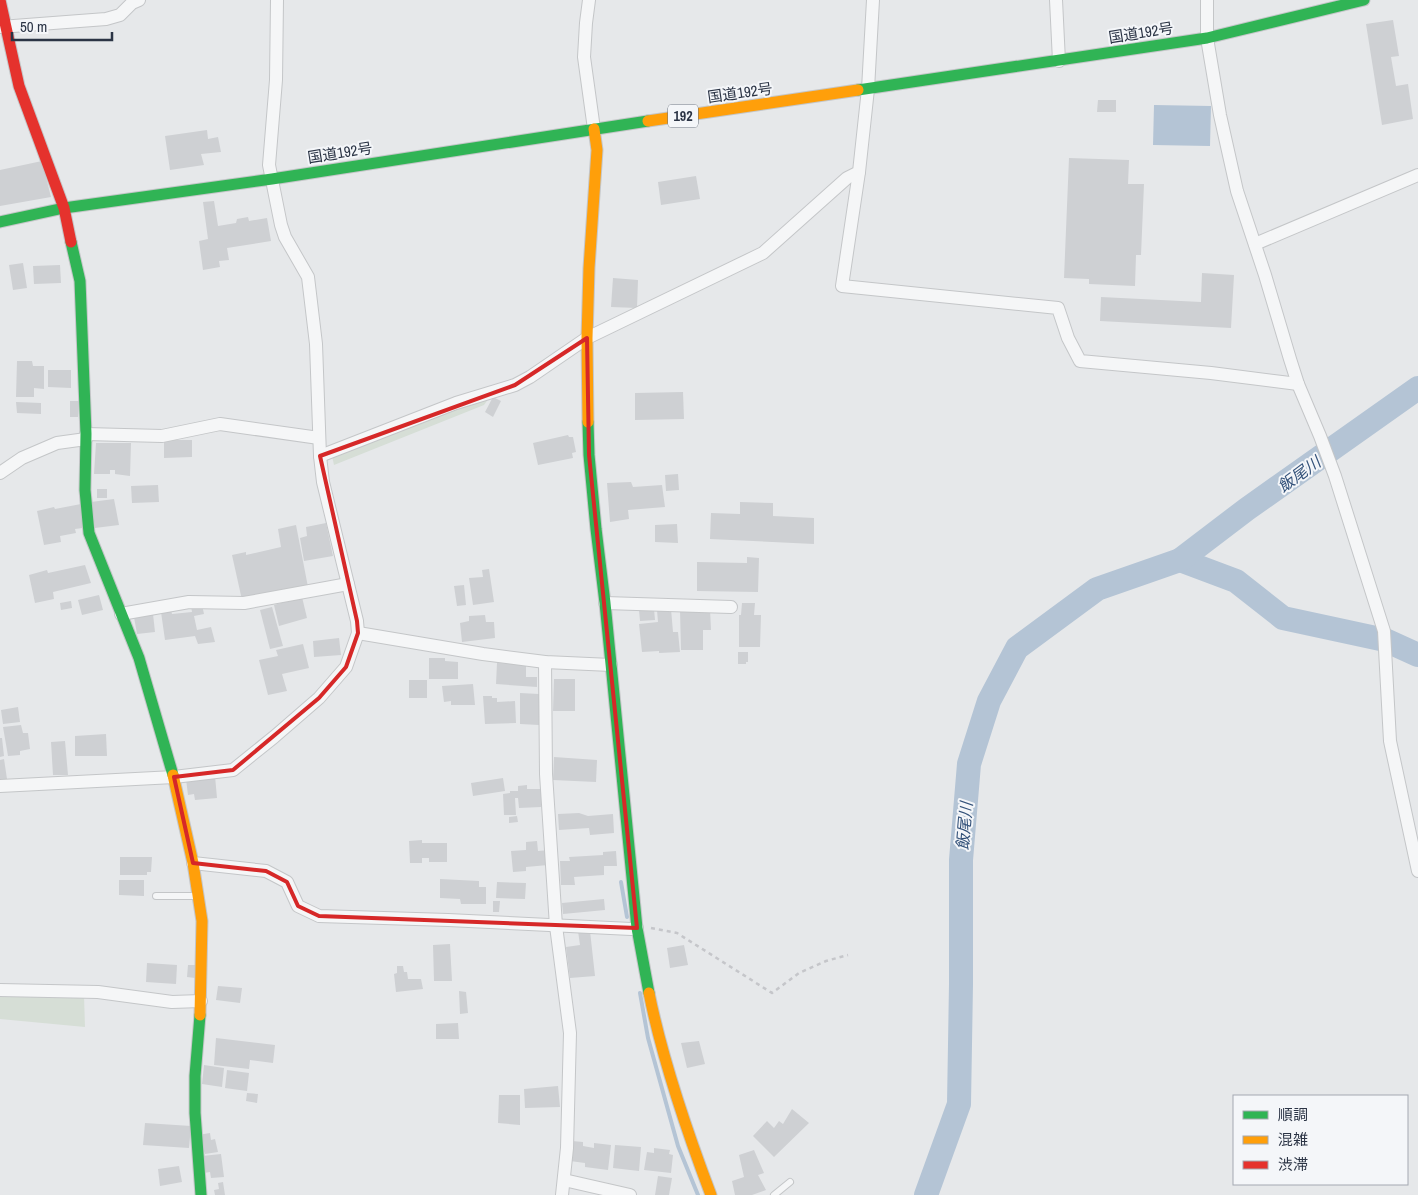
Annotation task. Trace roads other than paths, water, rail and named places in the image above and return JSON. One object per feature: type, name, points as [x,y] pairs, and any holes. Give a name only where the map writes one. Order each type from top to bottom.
[{"type":"main road","points":[[0,0],[3,27],[19,86],[64,208],[80,281],[86,437],[85,490],[89,533],[140,658],[174,777],[193,863],[202,921],[200,1021],[194,1076],[201,1195]]},
{"type":"main road","name":"国道192号","points":[[0,222],[64,208],[272,179],[594,129],[1059,62],[1207,38],[1364,0]]},
{"type":"main road","points":[[594,129],[597,150],[589,268],[587,338],[589,455],[611,665],[632,929],[664,1054],[688,1135],[711,1195]]},
{"type":"street","points":[[3,27],[106,19],[120,15],[132,3],[139,0]]},
{"type":"street","points":[[0,786],[174,777],[233,770],[320,698],[346,667],[358,633],[357,621],[323,482],[319,438],[316,344],[308,277],[285,237],[269,164],[276,80],[277,0]]},
{"type":"street","points":[[589,0],[584,57],[594,129]]},
{"type":"street","points":[[873,0],[868,90],[859,172],[842,286],[1058,308],[1068,338],[1080,361],[1211,373],[1298,384]]},
{"type":"street","points":[[1056,0],[1059,62]]},
{"type":"street","points":[[1207,0],[1207,38],[1220,115],[1235,181],[1266,275],[1298,384],[1320,436],[1334,476],[1384,632],[1390,741],[1418,871]]},
{"type":"street","points":[[320,456],[456,403],[515,385],[530,377],[587,338],[763,254],[847,178],[859,172]]},
{"type":"street","points":[[1255,244],[1418,175]]},
{"type":"street","points":[[0,473],[22,458],[57,443],[86,437],[162,436],[220,424],[319,438]]},
{"type":"street","points":[[122,614],[189,602],[244,603],[348,584]]},
{"type":"street","points":[[605,603],[731,607]]},
{"type":"street","points":[[358,633],[483,654],[545,662],[611,665]]},
{"type":"street","points":[[545,662],[546,774],[556,926],[570,1033],[567,1148],[562,1195]]},
{"type":"street","points":[[193,863],[266,871],[287,882],[298,906],[320,916],[632,929]]},
{"type":"street","points":[[0,990],[98,992],[172,1002],[201,1000]]},
{"type":"street","points":[[564,1180],[630,1195]]},
{"type":"lane","points":[[156,896],[198,896]]},
{"type":"lane","points":[[774,1195],[790,1182]]},
{"type":"water","points":[[1154,105],[1211,106],[1210,146],[1153,145]]},
{"type":"waterway","name":"飯尾川","points":[[926,1195],[959,1104],[961,860],[969,764],[989,701],[1017,648],[1097,589],[1180,560],[1247,509],[1418,388]]},
{"type":"waterway","name":"飯尾川","points":[[1180,560],[1236,581],[1283,618],[1385,640],[1418,655]]},
{"type":"waterway","points":[[621,882],[627,917]]},
{"type":"waterway","points":[[640,993],[648,1038],[678,1146],[698,1195]]}]
